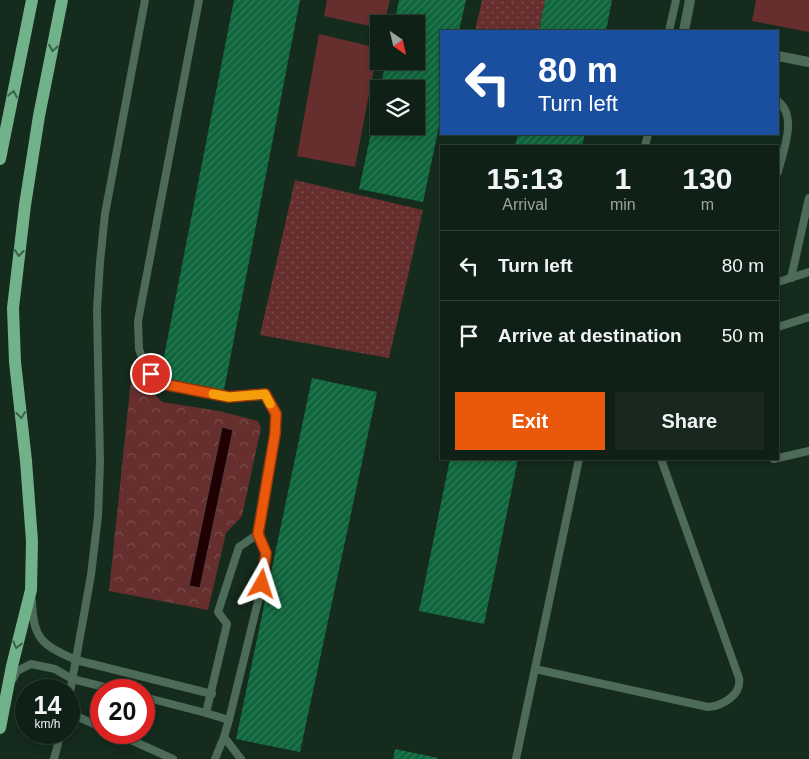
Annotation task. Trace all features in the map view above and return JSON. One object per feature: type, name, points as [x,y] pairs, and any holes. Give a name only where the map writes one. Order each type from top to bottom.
[{"type":"main road","points":[[0,159],[32,0]]},
{"type":"main road","points":[[0,728],[31,590],[32,541],[26,461],[15,362],[13,308],[25,205],[39,116],[62,0]]},
{"type":"street","points":[[684,30],[690,0]]},
{"type":"street","points":[[779,56],[809,62]]},
{"type":"lane","points":[[8,688],[17,670],[31,664],[55,669],[72,679],[76,660],[91,575],[98,516],[100,462],[97,310],[105,214],[145,0]]},
{"type":"lane","points":[[199,0],[138,321],[139,349],[144,364],[158,383],[229,397],[265,394],[276,414],[275,434],[258,534],[266,553],[262,584],[224,737],[215,759]]},
{"type":"lane","points":[[669,30],[676,0]]},
{"type":"lane","points":[[779,101],[784,105],[789,124],[779,168]]},
{"type":"lane","points":[[791,278],[809,198]]},
{"type":"lane","points":[[779,282],[809,272]]},
{"type":"lane","points":[[779,327],[809,317]]},
{"type":"lane","points":[[779,458],[809,450]]},
{"type":"lane","points":[[516,759],[579,460]]},
{"type":"lane","points":[[535,669],[708,707],[719,706],[725,703],[738,689],[739,678],[661,460]]},
{"type":"lane","points":[[206,713],[227,624],[218,612],[239,547],[258,534]]},
{"type":"lane","points":[[31,590],[34,628],[42,640],[56,651],[76,660],[212,694]]},
{"type":"lane","points":[[155,700],[228,720]]},
{"type":"lane","points":[[224,737],[241,759]]},
{"type":"lane","points":[[54,759],[58,744]]},
{"type":"lane","points":[[140,744],[173,759]]},
{"type":"green space","points":[[327,0],[390,0],[386,15],[370,15],[370,26],[324,16]]},
{"type":"green space","points":[[482,0],[545,0],[539,30],[475,30]]},
{"type":"green space","points":[[756,0],[809,0],[809,32],[752,21]]},
{"type":"green space","points":[[319,34],[370,46],[370,70],[374,70],[372,80],[370,80],[370,89],[355,167],[297,156]]},
{"type":"green space","points":[[295,180],[423,210],[389,358],[260,335]]},
{"type":"green space","points":[[132,370],[162,402],[219,411],[258,421],[261,428],[242,516],[226,533],[208,610],[109,591]]},
{"type":"shaded area","points":[[222,427],[233,430],[200,588],[189,586]]},
{"type":"building","points":[[234,0],[300,0],[224,390],[160,377]]},
{"type":"building","points":[[399,0],[466,0],[459,30],[440,30],[440,122],[423,202],[359,189],[371,135],[425,135],[425,80],[382,80],[384,70],[425,70],[425,15],[396,15]]},
{"type":"building","points":[[545,0],[612,0],[606,30],[539,30]]},
{"type":"building","points":[[518,135],[585,135],[582,145],[515,145]]},
{"type":"building","points":[[312,378],[377,392],[300,752],[236,739]]},
{"type":"building","points":[[450,460],[518,460],[484,624],[419,611]]},
{"type":"building","points":[[395,749],[438,758],[393,759]]},
{"type":"slow traffic","points":[[213,394],[229,397],[265,394],[270,404]]},
{"type":"route","points":[[151,374],[158,383],[229,397],[265,394],[276,414],[275,434],[258,534],[266,553],[262,584]]}]
